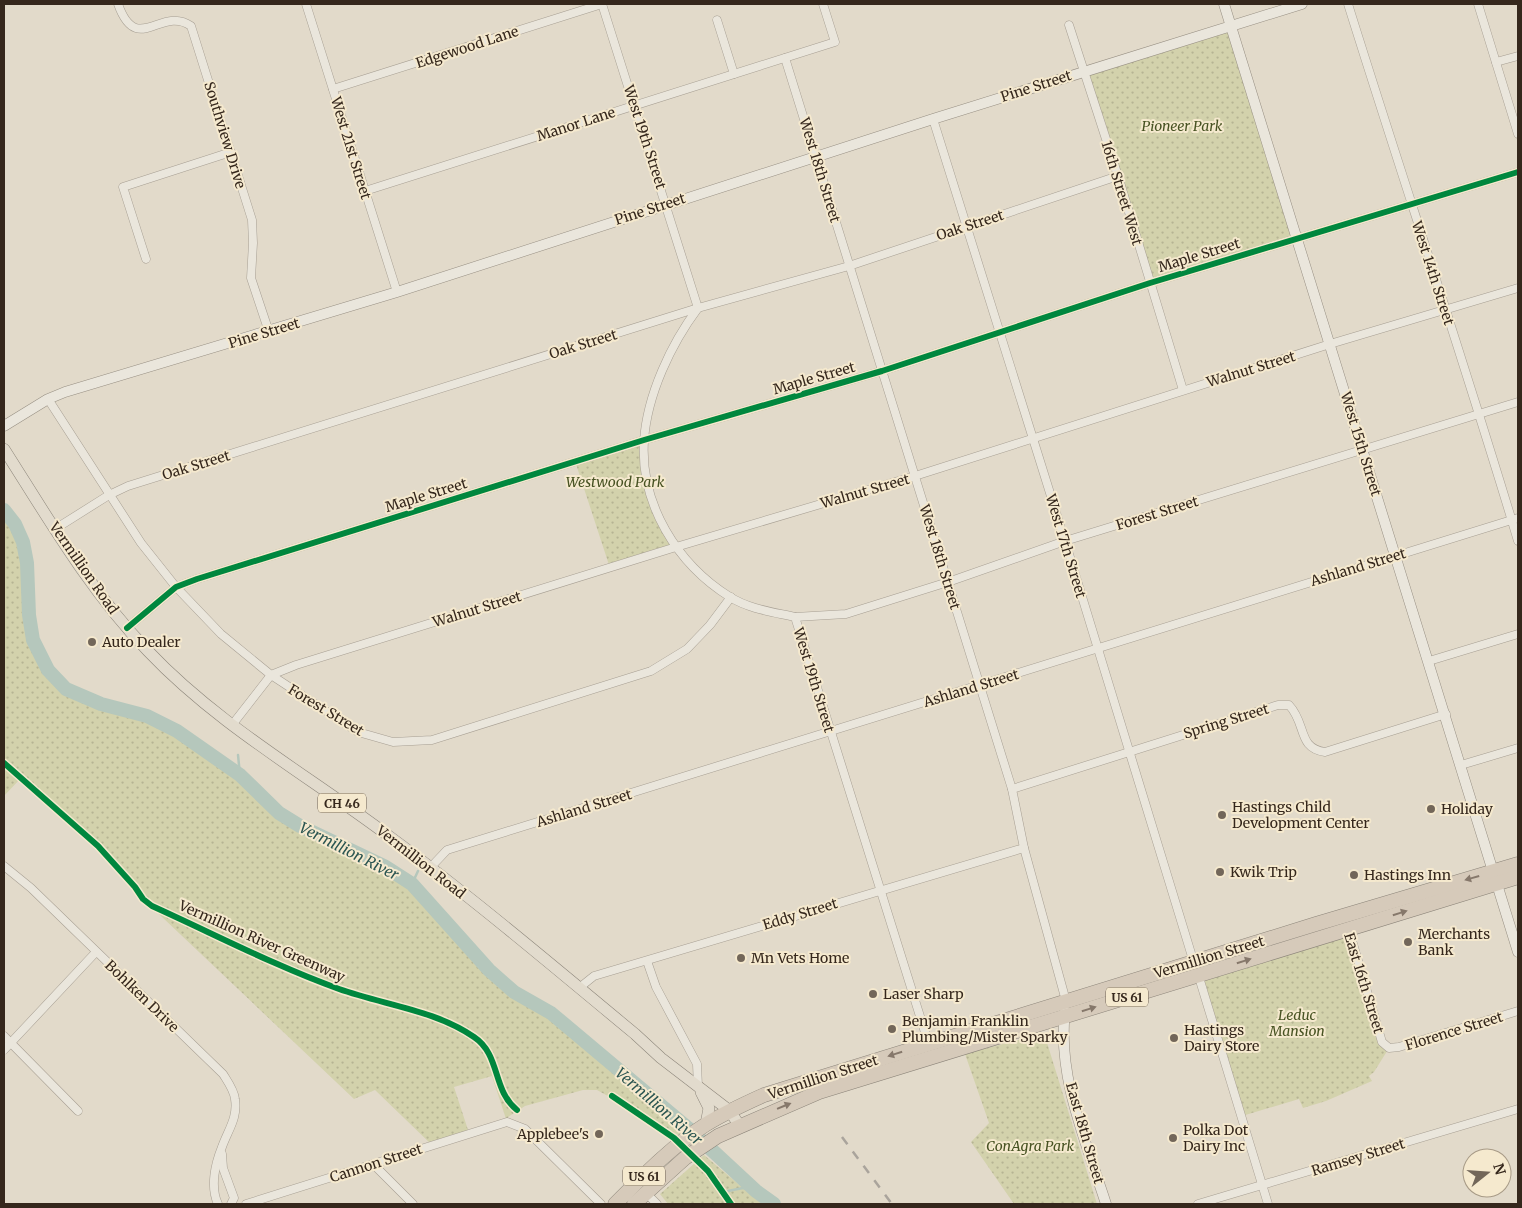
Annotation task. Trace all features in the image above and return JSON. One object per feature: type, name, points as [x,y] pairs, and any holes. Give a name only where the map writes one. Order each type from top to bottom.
[{"type":"highway","name":"Vermillion Street","points":[[615,1204],[718,1136],[739,1125],[819,1092],[1066,1001],[1196,968],[1495,877],[1518,864]]},
{"type":"highway","name":"Vermillion Street","points":[[1495,877],[1518,877]]},
{"type":"highway","name":"Vermillion Street","points":[[634,1204],[641,1188],[674,1148],[706,1124],[730,1111],[801,1082],[1064,1016],[1196,968]]},
{"type":"main road","name":"Vermillion Road","points":[[4,449],[77,563],[127,628],[176,679],[232,725],[430,868],[730,1111],[739,1125]]},
{"type":"main road","points":[[698,1087],[708,1104],[706,1124]]},
{"type":"street","name":"Southview Drive","points":[[118,4],[130,27],[139,30],[175,20],[191,26],[252,220],[251,278],[269,332]]},
{"type":"street","name":"West 21st Street","points":[[306,4],[396,292]]},
{"type":"street","name":"Edgewood Lane","points":[[333,90],[602,4]]},
{"type":"street","name":"West 19th Street","points":[[602,4],[698,308],[684,326],[654,393],[644,440],[644,456],[651,496],[657,512],[676,547],[701,576],[731,597],[762,610],[795,617],[930,1051]]},
{"type":"street","name":"Manor Lane","points":[[364,191],[835,42],[823,4]]},
{"type":"street","name":"West 15th Street","points":[[1224,4],[1395,556],[1462,765],[1518,952]]},
{"type":"street","name":"Pine Street","points":[[4,426],[48,399],[396,292],[815,156],[1302,4]]},
{"type":"street","name":"West 14th Street","points":[[1348,4],[1444,310],[1515,519],[1518,541]]},
{"type":"street","points":[[1478,4],[1518,134]]},
{"type":"street","points":[[717,20],[734,74]]},
{"type":"street","name":"16th Street West","points":[[1069,25],[1118,176],[1182,390]]},
{"type":"street","points":[[1496,62],[1518,56]]},
{"type":"street","name":"West 18th Street","points":[[785,58],[1012,789],[1024,848],[1066,1001]]},
{"type":"street","name":"West 17th Street","points":[[933,119],[1032,439],[1066,541],[1268,1204]]},
{"type":"street","points":[[146,259],[123,187],[231,152]]},
{"type":"street","name":"Maple Street","points":[[127,628],[176,587],[644,440],[882,371],[1150,283],[1286,241],[1298,240],[1518,172]]},
{"type":"street","name":"Oak Street","points":[[55,528],[109,494],[128,486],[698,308],[849,266],[1118,176]]},
{"type":"street","name":"Walnut Street","points":[[271,675],[296,665],[676,547],[915,476],[1330,344],[1518,288]]},
{"type":"street","name":"Forest Street","points":[[48,399],[141,542],[176,587],[221,634],[271,675],[358,732],[393,742],[432,740],[651,670],[687,649],[710,625],[731,597]]},
{"type":"street","name":"Forest Street","points":[[795,617],[846,614],[948,582],[1066,541],[1518,402]]},
{"type":"street","name":"Ashland Street","points":[[430,868],[447,850],[1515,519]]},
{"type":"street","points":[[1429,661],[1518,634]]},
{"type":"street","points":[[232,725],[271,675]]},
{"type":"street","name":"Spring Street","points":[[1012,789],[1278,705],[1289,705],[1297,714],[1307,742],[1314,750],[1325,752],[1446,714]]},
{"type":"street","points":[[1462,765],[1518,748]]},
{"type":"street","name":"Eddy Street","points":[[579,988],[594,976],[1024,848]]},
{"type":"street","name":"Bohlken Drive","points":[[4,866],[31,888],[223,1074],[235,1097],[236,1110],[231,1130],[222,1145],[214,1183],[218,1204]]},
{"type":"street","name":"East 16th Street","points":[[1346,922],[1382,1042],[1389,1048]]},
{"type":"street","points":[[4,1050],[96,952]]},
{"type":"street","points":[[647,961],[656,987],[697,1064],[698,1087]]},
{"type":"street","name":"East 18th Street","points":[[1066,1001],[1064,1048],[1072,1095],[1106,1204]]},
{"type":"street","name":"Florence Street","points":[[1389,1048],[1399,1047],[1518,1011]]},
{"type":"street","points":[[4,1036],[78,1111]]},
{"type":"street","name":"Ramsey Street","points":[[1198,1204],[1518,1109]]},
{"type":"street","name":"Cannon Street","points":[[246,1204],[507,1122],[525,1129],[601,1204]]},
{"type":"street","name":"Bohlken Drive","points":[[222,1145],[223,1168],[234,1198],[231,1204]]},
{"type":"street","points":[[373,1164],[413,1204]]},
{"type":"street","points":[[641,1188],[657,1204]]},
{"type":"green space","name":"Pioneer Park","points":[[1231,26],[1298,239],[1150,283],[1083,71]]},
{"type":"green space","name":"Westwood Park","points":[[644,440],[651,496],[676,547],[610,568],[575,461]]},
{"type":"green space","points":[[4,510],[15,524],[23,542],[27,563],[29,615],[33,640],[48,670],[66,689],[101,704],[147,716],[177,731],[240,775],[279,813],[300,826],[384,866],[412,884],[489,971],[514,992],[551,1013],[688,1128],[674,1138],[642,1115],[597,1090],[583,1090],[525,1106],[508,1117],[507,1122],[492,1076],[454,1087],[469,1133],[432,1145],[375,1090],[354,1099],[143,899],[131,881],[102,849],[21,778],[4,796]]},
{"type":"green space","name":"Leduc Mansion","points":[[1348,929],[1382,1042],[1389,1048],[1374,1072],[1369,1076],[1372,1081],[1326,1101],[1303,1108],[1299,1099],[1242,1116],[1198,975]]},
{"type":"green space","name":"ConAgra Park","points":[[1044,1033],[1097,1204],[1014,1204],[971,1142],[989,1123],[965,1054]]},
{"type":"green space","points":[[704,1155],[762,1204],[668,1204],[660,1194]]},
{"type":"waterway","name":"Vermillion River","points":[[4,510],[15,524],[23,542],[27,563],[29,615],[33,640],[48,670],[66,689],[101,704],[147,716],[177,731],[240,775],[279,813],[300,826],[384,866],[412,884],[489,970],[514,992],[551,1013],[688,1128],[756,1191],[774,1204]]},
{"type":"waterway","points":[[238,755],[240,775]]},
{"type":"waterway","points":[[412,884],[418,871]]},
{"type":"waterway","points":[[728,1191],[743,1188],[756,1191]]},
{"type":"railway","points":[[842,1137],[892,1204]]},
{"type":"cycle path","points":[[127,628],[176,587],[197,579],[644,440],[882,371],[1150,283],[1518,172]]},
{"type":"cycle path","name":"Vermillion River Greenway","points":[[4,763],[98,846],[135,887],[143,899],[152,906],[315,980],[356,995],[443,1020],[474,1037],[483,1044],[489,1053],[504,1093],[517,1110]]},
{"type":"cycle path","points":[[612,1096],[674,1138],[708,1171],[731,1204]]},
{"type":"place","name":"Auto Dealer","points":[[92,642]]},
{"type":"place","name":"Holiday","points":[[1431,809]]},
{"type":"place","name":"Hastings Child Development Center","points":[[1222,815]]},
{"type":"place","name":"Kwik Trip","points":[[1220,872]]},
{"type":"place","name":"Hastings Inn","points":[[1354,875]]},
{"type":"place","name":"Merchants Bank","points":[[1408,942]]},
{"type":"place","name":"Mn Vets Home","points":[[741,958]]},
{"type":"place","name":"Laser Sharp","points":[[873,994]]},
{"type":"place","name":"Benjamin Franklin Plumbing/Mister Sparky","points":[[892,1029]]},
{"type":"place","name":"Hastings Dairy Store","points":[[1174,1038]]},
{"type":"place","name":"Applebee's","points":[[599,1134]]},
{"type":"place","name":"Polka Dot Dairy Inc","points":[[1173,1138]]}]
